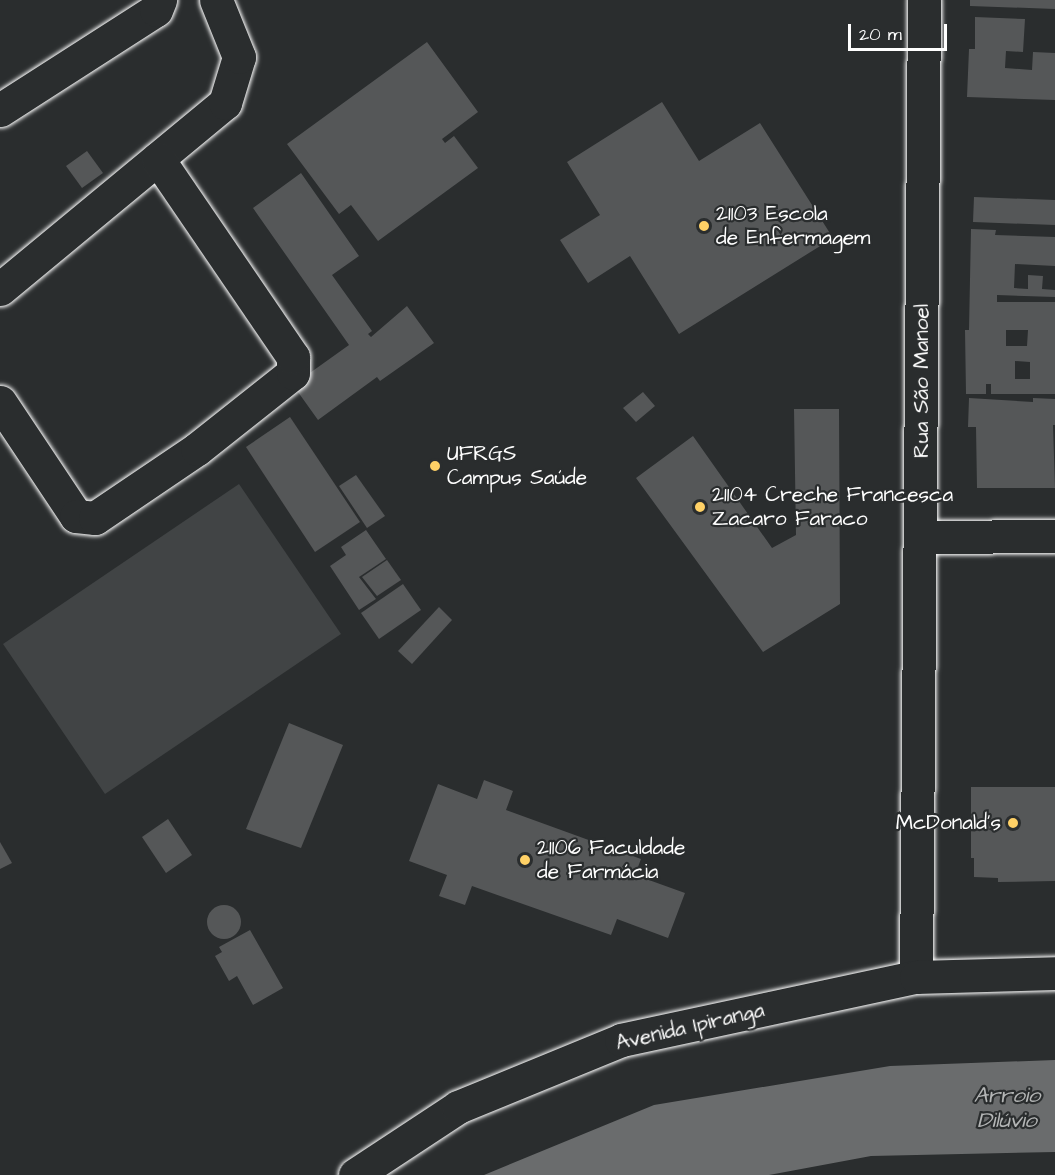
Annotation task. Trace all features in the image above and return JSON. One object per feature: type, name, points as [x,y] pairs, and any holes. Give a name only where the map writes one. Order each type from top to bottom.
[{"type":"street","points":[[0,110],[156,10],[160,0]]},
{"type":"street","points":[[0,289],[225,103],[239,57],[216,0]]},
{"type":"street","name":"Rua São Manoel","points":[[916,977],[924,0]]},
{"type":"street","points":[[0,402],[76,516],[95,518],[197,449],[293,373],[293,357],[158,159]]},
{"type":"street","points":[[921,537],[1055,536]]},
{"type":"street","name":"Avenida Ipiranga","points":[[355,1175],[458,1107],[621,1040],[916,977],[1055,973]]},
{"type":"shaded area","points":[[239,484],[341,634],[105,794],[3,644]]},
{"type":"water","name":"Arroio Dilúvio","points":[[1055,1060],[1055,1152],[871,1156],[769,1175],[484,1175],[654,1105],[890,1066]]},
{"type":"building","points":[[970,0],[1055,0],[1055,9],[970,6]]},
{"type":"building","points":[[975,17],[1025,19],[1023,52],[1006,51],[1005,68],[1032,70],[1033,52],[1055,53],[1055,100],[967,97],[969,49],[975,49]]},
{"type":"building","points":[[427,42],[478,112],[442,139],[445,143],[454,136],[478,168],[378,241],[351,205],[339,214],[287,144]]},
{"type":"building","name":"21103 Escola de Enfermagem","points":[[662,102],[699,161],[760,123],[833,238],[679,334],[630,256],[588,283],[560,240],[600,215],[567,162]]},
{"type":"building","points":[[87,151],[103,173],[82,188],[66,166]]},
{"type":"building","points":[[301,173],[359,256],[332,275],[372,331],[368,334],[371,337],[407,306],[434,343],[380,381],[377,377],[318,420],[293,385],[349,345],[253,208]]},
{"type":"building","points":[[974,197],[1055,200],[1055,225],[973,222]]},
{"type":"building","points":[[971,229],[996,230],[995,235],[1055,237],[1055,266],[1015,264],[1014,288],[1028,289],[1028,275],[1043,276],[1042,289],[1055,290],[1055,297],[997,295],[997,302],[1055,302],[1055,394],[991,394],[991,384],[986,384],[986,394],[966,394],[965,330],[969,330]],"holes":[[[1006,330],[1028,330],[1027,346],[1006,346]],[[1015,361],[1030,362],[1030,379],[1015,379]]]},
{"type":"building","points":[[643,392],[655,406],[636,422],[623,408]]},
{"type":"building","points":[[969,398],[1033,402],[1033,398],[1055,399],[1055,425],[1053,425],[1055,488],[977,488],[976,427],[968,427]]},
{"type":"building","name":"21104 Creche Francesca Zacaro Faraco","points":[[794,409],[839,409],[840,604],[763,652],[636,478],[693,436],[772,548],[796,535]]},
{"type":"building","points":[[290,417],[360,522],[315,552],[246,447]]},
{"type":"building","points":[[356,475],[385,516],[367,528],[339,486]]},
{"type":"building","points":[[366,530],[386,559],[359,577],[376,599],[359,610],[330,566],[346,555],[341,547]]},
{"type":"building","points":[[387,560],[401,580],[377,596],[362,577]]},
{"type":"building","points":[[403,584],[421,610],[379,639],[361,613]]},
{"type":"building","points":[[439,607],[452,620],[412,664],[398,651]]},
{"type":"building","points":[[289,723],[343,745],[301,848],[246,829]]},
{"type":"building","name":"21106 Faculdade de Farmácia","points":[[484,780],[513,791],[506,810],[641,859],[635,875],[685,893],[668,938],[617,919],[611,935],[472,886],[465,905],[439,896],[447,875],[409,861],[438,784],[477,799]]},
{"type":"building","name":"McDonald's","points":[[971,787],[1055,787],[1055,881],[998,882],[998,878],[974,877],[974,858],[971,858]]},
{"type":"building","points":[[168,819],[192,855],[166,873],[142,837]]},
{"type":"building","points":[[0,842],[12,863],[0,869]]},
{"type":"building","points":[[224,905],[236,910],[241,922],[236,934],[224,939],[212,934],[207,922],[212,910]]},
{"type":"building","points":[[250,930],[283,988],[253,1005],[237,976],[229,981],[215,956],[222,952],[219,947]]},
{"type":"place","name":"21103 Escola de Enfermagem","points":[[704,226]]},
{"type":"place","name":"UFRGS Campus Saúde","points":[[435,466]]},
{"type":"place","name":"21104 Creche Francesca Zacaro Faraco","points":[[700,507]]},
{"type":"place","name":"McDonald's","points":[[1013,823]]},
{"type":"place","name":"21106 Faculdade de Farmácia","points":[[525,860]]}]
